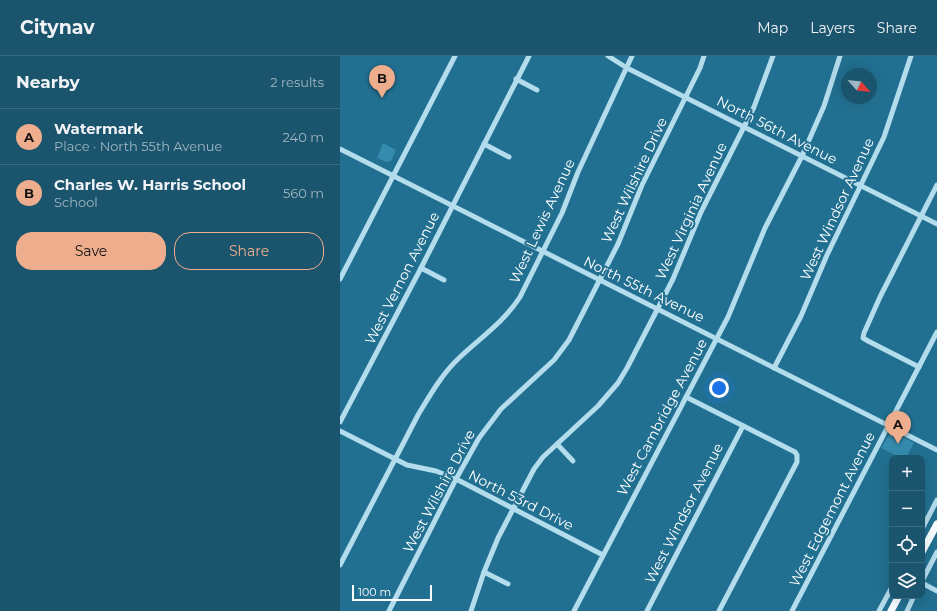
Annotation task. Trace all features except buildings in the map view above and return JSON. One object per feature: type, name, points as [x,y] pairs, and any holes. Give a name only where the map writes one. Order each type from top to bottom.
[{"type":"main road","points":[[925,546],[937,524]]},
{"type":"main road","points":[[891,611],[897,599]]},
{"type":"street","points":[[340,279],[455,56]]},
{"type":"street","name":"West Vernon Avenue","points":[[340,422],[421,268],[529,56]]},
{"type":"street","name":"North 56th Avenue","points":[[608,56],[627,68],[937,224]]},
{"type":"street","name":"West Lewis Avenue","points":[[340,565],[418,415],[444,374],[459,358],[503,320],[520,297],[562,212],[578,172],[632,56]]},
{"type":"street","name":"West Wilshire Drive","points":[[389,611],[456,479],[479,438],[501,409],[554,360],[569,340],[618,244],[639,191],[700,68],[704,56]]},
{"type":"street","name":"West Virginia Avenue","points":[[471,611],[484,572],[498,538],[534,470],[544,457],[598,406],[618,383],[658,310],[682,260],[701,212],[759,96],[773,56]]},
{"type":"street","name":"West Cambridge Avenue","points":[[574,611],[717,338],[739,292],[765,228],[802,156],[824,106],[840,56]]},
{"type":"street","name":"West Windsor Avenue","points":[[774,368],[801,316],[817,276],[884,137],[911,56]]},
{"type":"street","points":[[516,79],[537,90]]},
{"type":"street","points":[[484,144],[509,157]]},
{"type":"street","name":"North 55th Avenue","points":[[340,149],[937,450]]},
{"type":"street","points":[[919,367],[864,338],[864,333],[880,297],[937,185]]},
{"type":"street","points":[[421,268],[444,280]]},
{"type":"street","name":"West Edgemont Avenue","points":[[792,611],[937,332]]},
{"type":"street","points":[[686,397],[795,452],[797,455],[796,462],[719,611]]},
{"type":"street","name":"West Windsor Avenue","points":[[647,611],[743,426]]},
{"type":"street","name":"North 53rd Drive","points":[[340,431],[407,465],[436,471],[456,479],[603,555]]},
{"type":"street","points":[[557,444],[573,461]]},
{"type":"street","points":[[923,527],[937,501]]},
{"type":"street","points":[[925,576],[937,552]]},
{"type":"street","points":[[484,572],[508,584]]},
{"type":"street","points":[[925,584],[937,591]]},
{"type":"street","points":[[880,611],[889,593]]},
{"type":"street","points":[[906,611],[912,599]]},
{"type":"shaded area","points":[[383,143],[396,150],[391,161],[386,162],[377,158]]},
{"type":"shaded area","points":[[894,433],[914,443],[908,455],[895,455],[881,448],[889,435]]},
{"type":"place","name":"Charles W. Harris School","points":[[382,98]]},
{"type":"place","name":"Watermark","points":[[898,444]]}]
